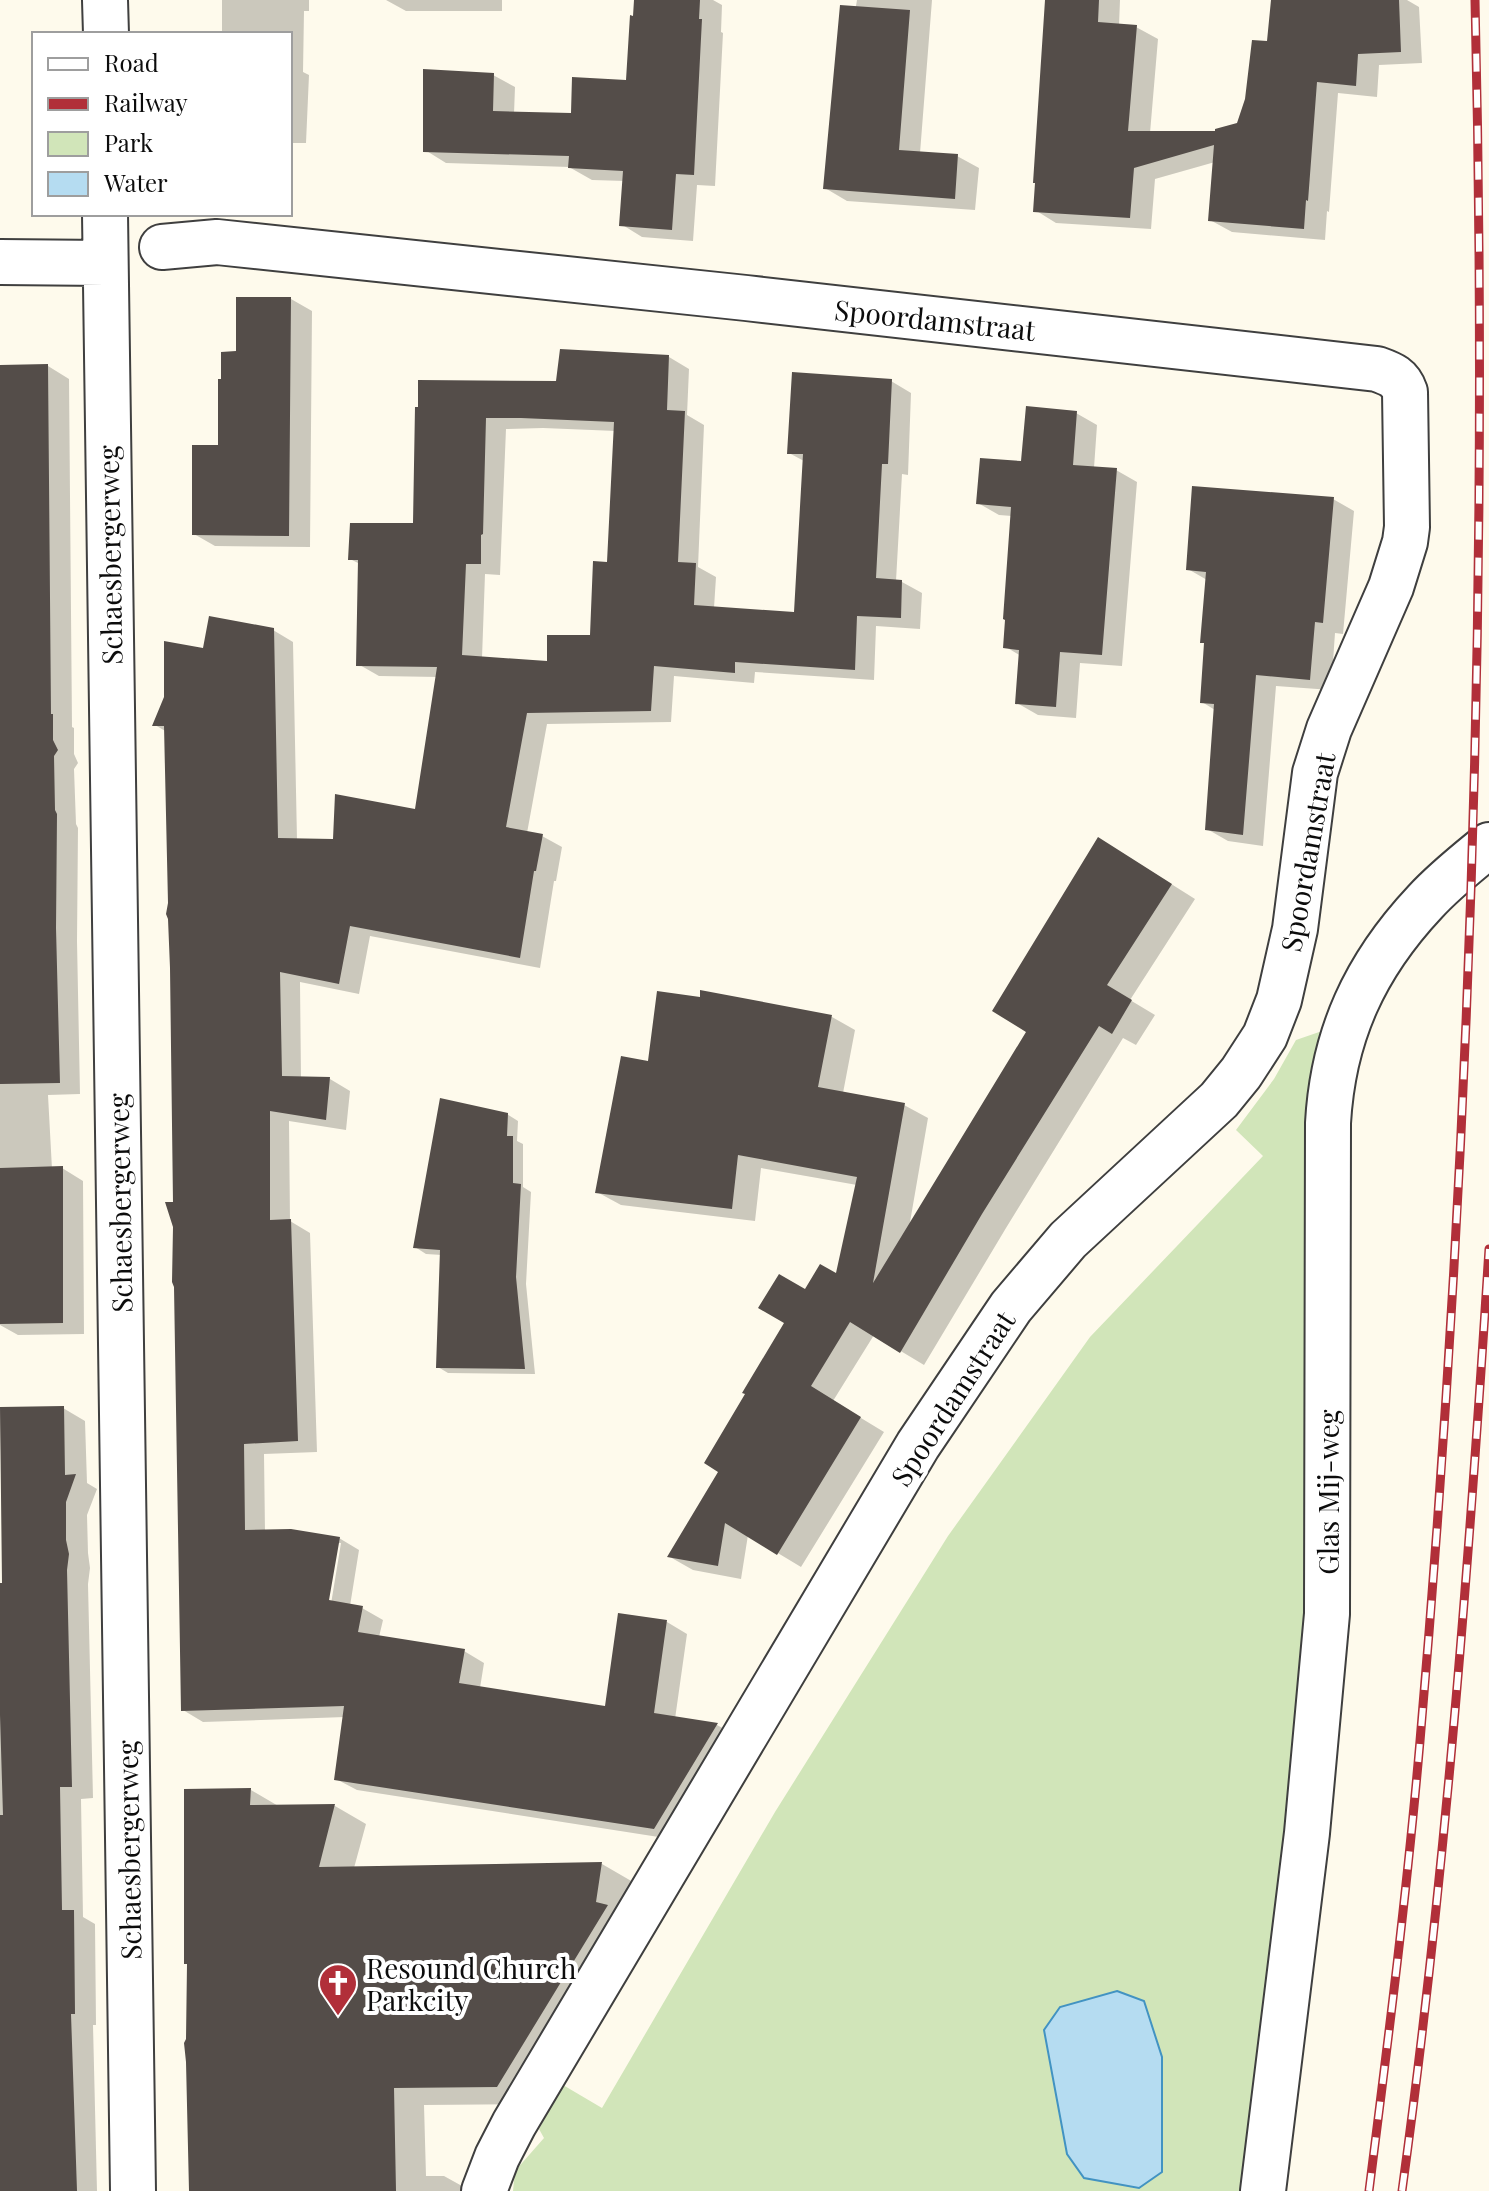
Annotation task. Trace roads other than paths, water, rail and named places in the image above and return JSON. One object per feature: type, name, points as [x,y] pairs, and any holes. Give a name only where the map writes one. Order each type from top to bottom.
[{"type":"street","points":[[105,0],[106,32]]},
{"type":"street","name":"Schaesbergerweg","points":[[105,216],[133,2191]]},
{"type":"street","name":"Spoordamstraat","points":[[162,247],[217,242],[1377,369],[1395,376],[1405,392],[1405,542],[1391,587],[1329,729],[1315,773],[1295,929],[1279,1000],[1265,1036],[1231,1088],[1068,1240],[1011,1307],[924,1436],[845,1567],[514,2124],[484,2191]]},
{"type":"street","points":[[0,262],[105,263]]},
{"type":"street","name":"Glas Mij-weg","points":[[1263,2191],[1307,1833],[1327,1614],[1330,1094],[1345,1030],[1359,993],[1371,974],[1424,903],[1489,845]]},
{"type":"water","points":[[1117,1991],[1144,2001],[1162,2057],[1162,2172],[1139,2188],[1084,2178],[1067,2154],[1044,2030],[1060,2007]]},
{"type":"railway","points":[[1369,2191],[1420,1741],[1452,1307],[1463,1089],[1477,654],[1479,218],[1475,0]]},
{"type":"railway","points":[[1402,2191],[1431,1956],[1454,1721],[1489,1249]]},
{"type":"place","name":"Resound Church Parkcity","points":[[338,2017]]}]
